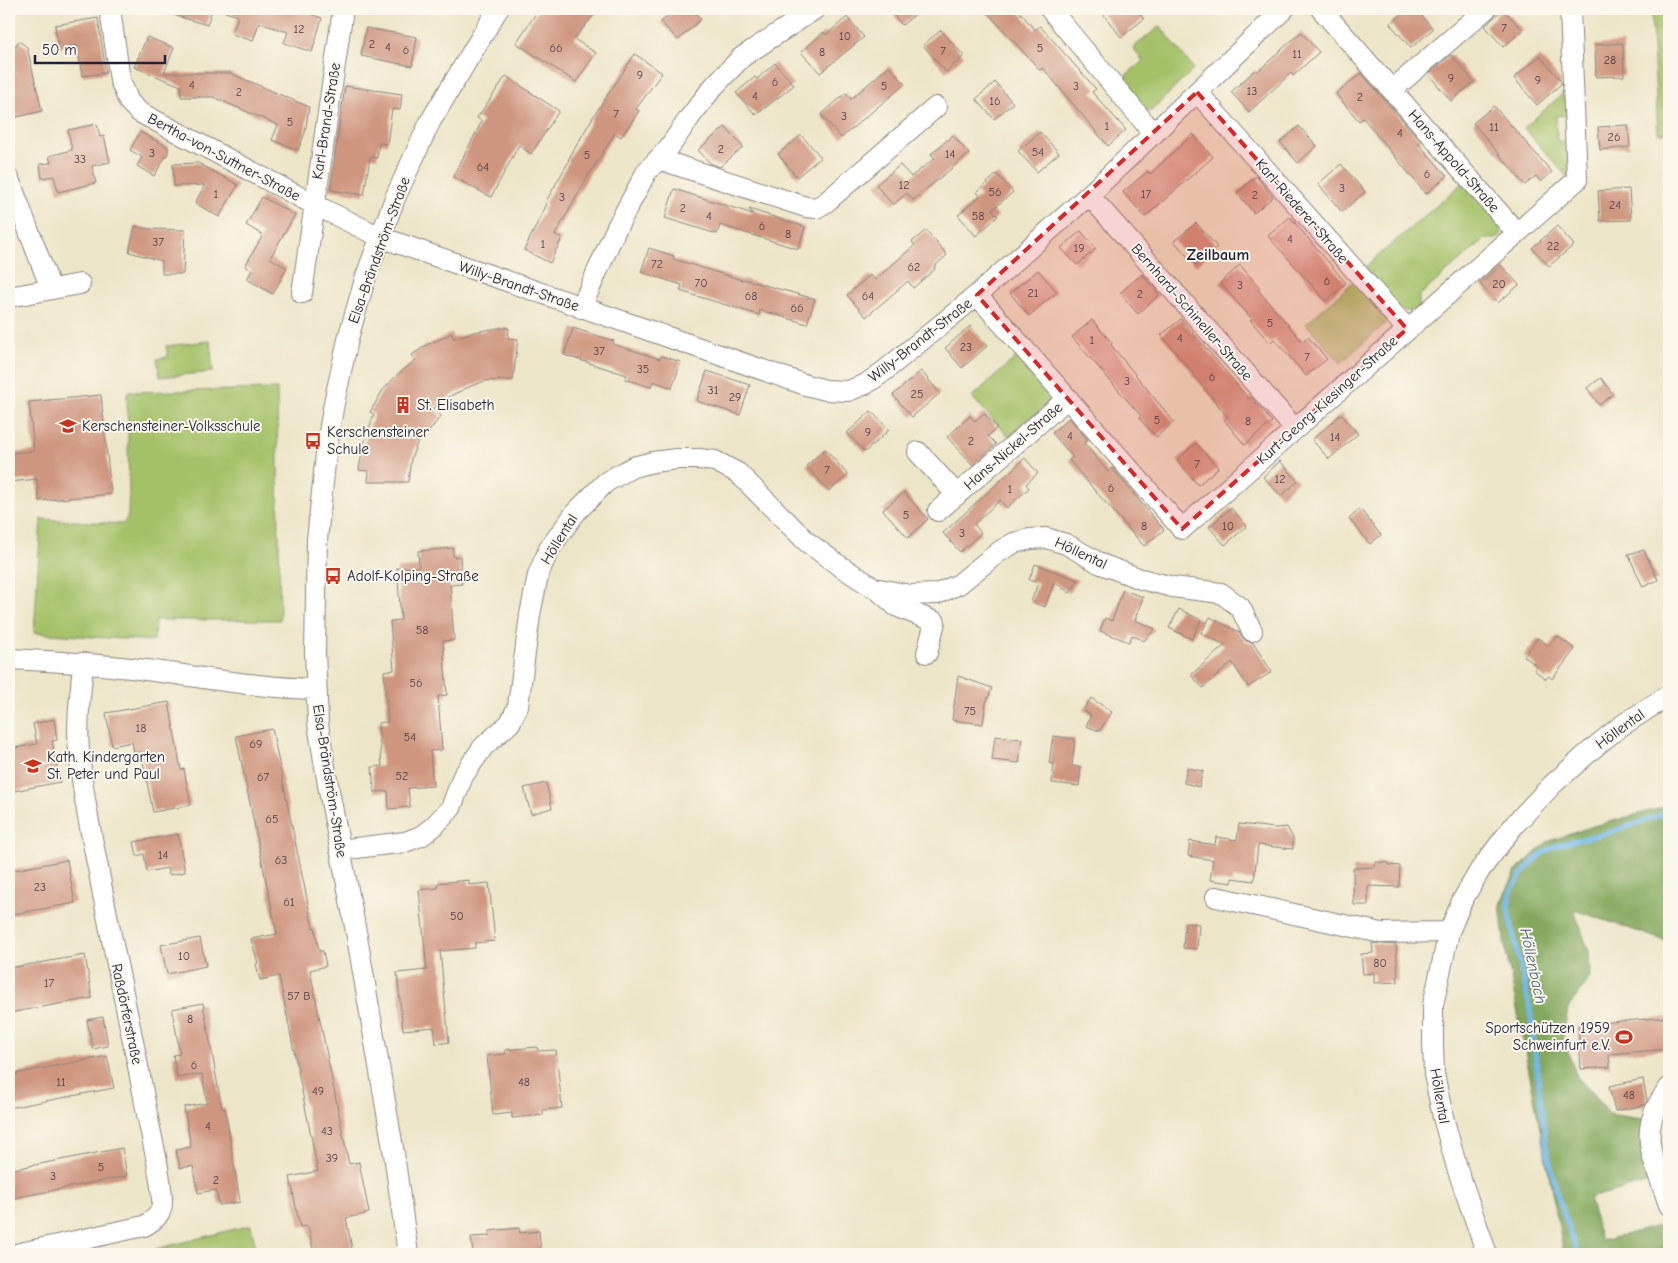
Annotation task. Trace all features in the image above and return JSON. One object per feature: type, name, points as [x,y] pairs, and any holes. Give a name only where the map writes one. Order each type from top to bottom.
[{"type":"street","name":"Bertha-von-Suttner-Straße","points":[[110,9],[120,80],[124,94],[139,112],[313,204],[380,236]]},
{"type":"street","name":"Karl-Brand-Straße","points":[[302,293],[313,204],[343,9]]},
{"type":"street","name":"Elsa-Brändström-Straße","points":[[408,1254],[392,1144],[357,937],[321,742],[316,689],[316,540],[327,444],[351,326],[380,236],[395,198],[430,122],[498,9]]},
{"type":"street","points":[[581,308],[616,229],[647,171],[668,149],[714,86],[742,57],[815,9]]},
{"type":"street","points":[[1050,9],[1154,134]]},
{"type":"street","name":"Willy-Brandt-Straße","points":[[380,236],[581,308],[806,385],[826,390],[848,391],[866,384],[883,372],[977,296],[1089,195],[1284,9]]},
{"type":"street","name":"Hans-Appold-Straße","points":[[1321,9],[1517,233]]},
{"type":"street","points":[[1392,90],[1486,9]]},
{"type":"street","name":"Kurt-Georg-Kiesinger-Straße","points":[[977,296],[1182,529],[1577,180],[1570,9]]},
{"type":"street","name":"Karl-Riederer-Straße","points":[[1197,92],[1407,329]]},
{"type":"street","points":[[658,159],[806,207],[816,208],[825,203],[936,107]]},
{"type":"street","points":[[9,179],[51,289]]},
{"type":"street","name":"Bernhard-Schineller-Straße","points":[[1089,195],[1294,429]]},
{"type":"street","points":[[9,297],[80,284]]},
{"type":"street","name":"Hans-Nickel-Straße","points":[[938,511],[1068,398]]},
{"type":"street","name":"Hans-Nickel-Straße","points":[[918,452],[957,495]]},
{"type":"street","name":"Höllental","points":[[340,850],[405,842],[421,836],[433,827],[451,808],[463,776],[484,748],[510,723],[518,706],[530,614],[538,575],[549,549],[576,512],[606,482],[620,473],[646,464],[698,458],[722,464],[738,473],[807,542],[874,588],[896,606],[935,622],[928,653]]},
{"type":"street","name":"Höllental","points":[[874,588],[910,595],[937,594],[959,584],[1000,551],[1014,543],[1046,538],[1066,544],[1102,564],[1141,579],[1173,587],[1221,593],[1240,607],[1252,631]]},
{"type":"street","points":[[9,659],[84,663],[146,670],[251,686],[282,689],[316,689]]},
{"type":"street","name":"Raßdörferstraße","points":[[16,1254],[144,1226],[155,1220],[162,1210],[157,1167],[81,776],[78,748],[78,719],[84,663]]},
{"type":"street","name":"Höllental","points":[[1487,1254],[1456,1168],[1442,1117],[1434,1074],[1433,1005],[1449,932],[1462,901],[1480,870],[1515,824],[1552,785],[1596,746],[1621,726],[1669,695]]},
{"type":"street","points":[[1216,897],[1381,933],[1449,932]]},
{"type":"street","points":[[1669,1088],[1653,1113],[1649,1130],[1649,1145],[1669,1205]]},
{"type":"highlighted area","points":[[1197,92],[1407,329],[1182,529],[977,295]]},
{"type":"green space","points":[[1651,9],[1669,9],[1669,133],[1658,133]]},
{"type":"green space","points":[[1160,26],[1194,69],[1151,111],[1143,111],[1120,80],[1143,61],[1133,48]]},
{"type":"green space","points":[[1568,89],[1569,115],[1556,116],[1557,141],[1571,141],[1568,178],[1524,128]]},
{"type":"green space","points":[[1465,181],[1501,223],[1501,236],[1496,239],[1485,239],[1419,296],[1419,309],[1414,312],[1401,310],[1365,267]]},
{"type":"green space","points":[[1354,281],[1389,320],[1341,363],[1306,324]]},
{"type":"green space","points":[[210,341],[213,372],[160,377],[157,359],[168,357],[166,346]]},
{"type":"green space","points":[[1021,353],[1052,387],[1052,399],[1009,437],[972,397]]},
{"type":"green space","points":[[277,389],[280,620],[155,620],[154,641],[34,633],[41,519],[123,524],[128,516],[127,392]]},
{"type":"green space","points":[[1669,806],[1669,942],[1574,910],[1589,951],[1590,978],[1568,1008],[1563,1039],[1577,1077],[1593,1093],[1609,1114],[1643,1119],[1654,1181],[1589,1198],[1601,1241],[1666,1224],[1669,1254],[1564,1254],[1504,941],[1500,904],[1516,871],[1547,842],[1593,826]]},
{"type":"green space","points":[[251,1225],[257,1254],[140,1254],[140,1253]]},
{"type":"building","points":[[165,9],[212,9],[207,25],[164,12]]},
{"type":"building","points":[[225,9],[295,9],[322,18],[312,52],[284,43],[288,32],[259,23],[253,41],[232,34],[238,16],[225,12]]},
{"type":"building","points":[[539,9],[599,9],[574,39],[596,53],[576,82],[516,43]]},
{"type":"building","points":[[676,9],[691,9],[701,19],[678,40],[661,22]]},
{"type":"building","points":[[888,9],[922,9],[902,25]]},
{"type":"building","points":[[984,9],[1017,9],[1035,30],[1040,26],[1096,89],[1092,92],[1126,130],[1108,146],[1043,68],[1040,70]]},
{"type":"building","points":[[1099,9],[1136,9],[1144,19],[1121,37]]},
{"type":"building","points":[[1408,9],[1416,9],[1433,29],[1411,48],[1390,24]]},
{"type":"building","points":[[1503,9],[1523,30],[1503,47],[1485,26]]},
{"type":"building","points":[[847,17],[864,37],[820,73],[801,52],[824,32],[826,35]]},
{"type":"building","points":[[98,18],[106,73],[82,76],[77,45],[58,48],[55,25]]},
{"type":"building","points":[[366,28],[417,37],[412,66],[361,56]]},
{"type":"building","points":[[941,30],[964,56],[946,72],[923,45]]},
{"type":"building","points":[[1301,32],[1319,52],[1293,76],[1291,73],[1249,112],[1231,92],[1255,70],[1257,72]]},
{"type":"building","points":[[147,37],[174,48],[164,73],[230,73],[309,107],[305,133],[298,150],[272,140],[278,125],[213,97],[181,97],[181,86],[134,67]]},
{"type":"building","points":[[19,41],[27,47],[42,111],[9,119],[9,54]]},
{"type":"building","points":[[1623,43],[1624,76],[1596,77],[1595,45]]},
{"type":"building","points":[[635,54],[662,73],[636,109],[639,111],[621,137],[615,133],[590,173],[555,235],[562,238],[550,263],[524,250],[547,204],[545,203],[568,160],[593,117]]},
{"type":"building","points":[[1451,55],[1474,82],[1451,101],[1428,74]]},
{"type":"building","points":[[1540,56],[1561,81],[1561,84],[1537,105],[1514,78]]},
{"type":"building","points":[[775,63],[794,85],[756,115],[736,93],[755,77],[757,79]]},
{"type":"building","points":[[889,66],[905,84],[841,138],[821,115],[846,93],[851,99]]},
{"type":"building","points":[[1361,73],[1421,141],[1418,143],[1447,176],[1426,194],[1363,118],[1359,121],[1336,94]]},
{"type":"building","points":[[506,76],[559,111],[531,154],[519,145],[491,197],[453,177],[482,121],[477,118]]},
{"type":"building","points":[[995,82],[1013,103],[994,119],[976,99]]},
{"type":"building","points":[[345,86],[402,94],[400,110],[392,109],[387,144],[379,143],[377,158],[370,157],[364,195],[330,190]]},
{"type":"building","points":[[1494,106],[1552,172],[1541,182],[1536,176],[1525,185],[1473,123]]},
{"type":"building","points":[[97,124],[100,137],[104,136],[110,162],[92,166],[96,183],[58,192],[54,176],[42,178],[40,164],[51,163],[49,156],[72,150],[68,130]]},
{"type":"building","points":[[1628,125],[1630,147],[1600,150],[1598,127]]},
{"type":"building","points":[[1299,126],[1317,146],[1298,163],[1280,142]]},
{"type":"building","points":[[725,127],[743,147],[720,167],[710,163],[698,150]]},
{"type":"building","points":[[140,132],[168,147],[168,153],[154,176],[137,166],[142,157],[130,150]]},
{"type":"building","points":[[1040,132],[1059,153],[1037,172],[1018,151]]},
{"type":"building","points":[[1193,134],[1213,157],[1145,217],[1123,192],[1148,171],[1150,174]]},
{"type":"building","points":[[801,135],[821,157],[797,177],[778,154]]},
{"type":"building","points":[[953,135],[969,154],[913,200],[907,193],[893,205],[876,185],[900,165],[911,177],[935,158],[931,154]]},
{"type":"building","points":[[198,163],[238,185],[219,217],[195,203],[205,185],[174,186],[173,164]]},
{"type":"building","points":[[1341,164],[1365,192],[1342,212],[1318,184]]},
{"type":"building","points":[[997,174],[1013,192],[992,210],[998,216],[976,236],[958,215],[980,196],[977,192]]},
{"type":"building","points":[[1256,176],[1273,197],[1254,213],[1237,193]]},
{"type":"building","points":[[674,189],[753,214],[749,209],[805,227],[798,249],[720,225],[717,234],[665,218]]},
{"type":"building","points":[[1629,189],[1631,220],[1600,221],[1598,191]]},
{"type":"building","points":[[262,197],[295,215],[270,258],[287,268],[273,294],[247,279],[252,270],[245,266],[263,235],[246,225]]},
{"type":"building","points":[[1290,217],[1346,283],[1326,301],[1268,236]]},
{"type":"building","points":[[1196,223],[1217,247],[1196,266],[1174,241]]},
{"type":"building","points":[[135,226],[149,229],[185,230],[183,274],[162,274],[162,261],[129,252]]},
{"type":"building","points":[[1557,226],[1574,245],[1549,266],[1532,248]]},
{"type":"building","points":[[926,230],[947,255],[934,267],[935,269],[913,288],[908,281],[866,317],[847,295],[870,275],[875,280],[915,245],[912,242]]},
{"type":"building","points":[[1081,231],[1096,249],[1077,265],[1061,248]]},
{"type":"building","points":[[649,248],[674,256],[673,259],[742,280],[815,299],[807,324],[760,310],[759,315],[680,291],[682,285],[641,272]]},
{"type":"building","points":[[1240,265],[1260,288],[1258,290],[1302,341],[1308,337],[1327,359],[1306,376],[1274,339],[1270,343],[1250,320],[1252,319],[1220,283]]},
{"type":"building","points":[[1501,265],[1519,285],[1498,303],[1480,284]]},
{"type":"building","points":[[1038,270],[1057,292],[1029,316],[1010,293]]},
{"type":"building","points":[[1142,274],[1159,295],[1138,314],[1120,293]]},
{"type":"building","points":[[1181,319],[1249,399],[1251,397],[1272,422],[1245,445],[1224,420],[1228,417],[1161,335]]},
{"type":"building","points":[[1092,320],[1174,422],[1156,437],[1139,418],[1141,416],[1072,337]]},
{"type":"building","points":[[970,326],[987,346],[962,368],[945,348]]},
{"type":"building","name":"St. Elisabeth","points":[[499,328],[509,328],[508,338],[518,339],[513,380],[485,381],[452,395],[433,408],[441,416],[426,435],[421,432],[411,459],[408,482],[368,482],[369,471],[359,470],[363,447],[374,414],[370,412],[383,390],[398,374],[416,360],[412,355],[425,346],[452,333],[453,338]]},
{"type":"building","points":[[573,328],[614,341],[613,344],[660,359],[662,356],[681,362],[672,388],[653,381],[651,387],[625,379],[627,375],[564,355]]},
{"type":"building","points":[[707,371],[750,385],[740,415],[697,401]]},
{"type":"building","points":[[921,371],[940,393],[912,417],[893,395]]},
{"type":"building","points":[[1601,378],[1613,394],[1599,405],[1587,388]]},
{"type":"building","name":"Kerschensteiner-Volksschule","points":[[101,395],[111,494],[39,501],[37,479],[9,482],[9,453],[34,451],[29,402]]},
{"type":"building","points":[[871,411],[889,430],[865,452],[847,433]]},
{"type":"building","points":[[984,413],[997,428],[988,436],[996,444],[973,465],[947,437],[970,416],[975,421]]},
{"type":"building","points":[[1341,414],[1358,434],[1329,459],[1312,440]]},
{"type":"building","points":[[1069,418],[1088,440],[1084,443],[1108,472],[1112,468],[1164,530],[1144,546],[1069,460],[1073,457],[1052,433]]},
{"type":"building","points":[[1196,443],[1218,468],[1198,485],[1177,460]]},
{"type":"building","points":[[825,449],[848,475],[829,491],[806,466]]},
{"type":"building","points":[[1025,458],[1038,473],[1026,484],[1029,488],[1007,508],[1000,500],[974,524],[981,533],[960,552],[943,533]]},
{"type":"building","points":[[1280,461],[1298,481],[1281,496],[1263,477]]},
{"type":"building","points":[[904,492],[928,519],[908,538],[883,510]]},
{"type":"building","points":[[1231,508],[1247,526],[1225,545],[1209,527]]},
{"type":"building","points":[[1360,509],[1381,535],[1370,544],[1349,519]]},
{"type":"building","points":[[453,548],[453,557],[460,556],[462,584],[450,585],[454,640],[443,641],[447,695],[438,696],[442,750],[430,751],[433,786],[408,788],[410,807],[389,809],[388,791],[374,792],[372,767],[382,766],[378,723],[388,722],[384,671],[394,670],[390,621],[401,620],[397,568],[419,567],[418,551]]},
{"type":"building","points":[[1644,550],[1658,580],[1643,587],[1628,554]]},
{"type":"building","points":[[1035,564],[1078,580],[1070,593],[1054,582],[1045,607],[1031,602],[1038,583],[1029,580]]},
{"type":"building","points":[[1123,590],[1143,597],[1135,620],[1155,629],[1144,641],[1132,635],[1129,642],[1100,631],[1105,618],[1112,621]]},
{"type":"building","points":[[1179,609],[1201,620],[1192,639],[1169,628]]},
{"type":"building","points":[[1210,617],[1239,632],[1246,641],[1253,643],[1272,672],[1248,687],[1232,662],[1203,688],[1191,675],[1225,645],[1201,633]]},
{"type":"building","points":[[1557,636],[1575,649],[1552,679],[1549,676],[1546,679],[1534,670],[1537,666],[1524,656],[1538,638],[1549,646]]},
{"type":"building","points":[[958,676],[992,688],[986,703],[983,724],[952,720]]},
{"type":"building","points":[[1091,698],[1112,712],[1099,731],[1086,726],[1091,715],[1083,710]]},
{"type":"building","points":[[169,702],[181,770],[184,769],[191,805],[153,812],[141,752],[134,753],[132,742],[112,746],[106,713]]},
{"type":"building","name":"Kath. Kindergarten St. Peter und Paul","points":[[54,719],[57,740],[52,741],[60,782],[9,792],[9,749],[37,744],[33,724]]},
{"type":"building","points":[[272,729],[313,928],[315,927],[319,951],[323,951],[326,966],[310,970],[324,1040],[349,1164],[359,1162],[369,1213],[346,1218],[353,1254],[314,1254],[308,1226],[300,1227],[290,1177],[318,1171],[279,976],[260,980],[256,964],[258,963],[251,939],[277,934],[236,736]]},
{"type":"building","points":[[995,736],[1022,739],[1019,763],[992,760]]},
{"type":"building","points":[[1053,736],[1075,739],[1072,766],[1081,767],[1079,786],[1052,783],[1054,764],[1049,763]]},
{"type":"building","points":[[1187,768],[1203,771],[1199,787],[1184,783]]},
{"type":"building","points":[[546,783],[552,808],[531,814],[524,788]]},
{"type":"building","points":[[1239,824],[1275,828],[1287,827],[1293,838],[1293,849],[1258,845],[1254,881],[1232,878],[1232,883],[1210,880],[1213,860],[1188,856],[1190,841],[1215,845],[1216,837],[1237,840]]},
{"type":"building","points":[[178,834],[185,872],[169,875],[167,868],[147,872],[144,854],[137,856],[134,842]]},
{"type":"building","points":[[67,860],[75,903],[9,915],[9,871]]},
{"type":"building","points":[[1376,862],[1400,866],[1399,887],[1368,886],[1368,905],[1354,905],[1353,868],[1375,867]]},
{"type":"building","points":[[469,880],[469,885],[489,883],[495,941],[475,943],[475,948],[440,951],[449,1042],[436,1044],[434,1027],[403,1030],[397,973],[427,970],[419,890],[438,888],[438,883]]},
{"type":"building","points":[[1185,923],[1199,924],[1197,949],[1183,948]]},
{"type":"building","points":[[200,938],[206,966],[167,974],[161,945]]},
{"type":"building","points":[[1372,943],[1396,945],[1398,982],[1374,983],[1374,973],[1363,974],[1361,954],[1373,953]]},
{"type":"building","points":[[85,955],[92,998],[9,1013],[9,968]]},
{"type":"building","points":[[203,1003],[222,1109],[225,1108],[240,1202],[219,1205],[216,1190],[198,1193],[193,1166],[180,1168],[176,1150],[191,1147],[184,1107],[207,1103],[202,1074],[177,1078],[173,1055],[180,1054],[172,1009]]},
{"type":"building","points":[[103,1017],[108,1046],[93,1049],[87,1020]]},
{"type":"building","name":"Sportschützen 1959 Schweinfurt e.V.","points":[[1669,1017],[1669,1049],[1609,1054],[1610,1067],[1581,1069],[1578,1025]]},
{"type":"building","points":[[537,1047],[538,1051],[556,1050],[562,1108],[543,1110],[543,1115],[512,1118],[512,1113],[493,1115],[487,1056],[506,1054],[505,1050]]},
{"type":"building","points":[[107,1056],[114,1088],[9,1108],[9,1075]]},
{"type":"building","points":[[1643,1079],[1647,1100],[1645,1105],[1615,1111],[1609,1086]]},
{"type":"building","points":[[122,1148],[127,1176],[9,1199],[9,1170]]},
{"type":"building","points":[[519,1228],[520,1233],[539,1231],[541,1254],[473,1254],[471,1237],[489,1236],[489,1231]]},
{"type":"waterway","name":"Höllenbach","points":[[1578,1254],[1558,1197],[1546,1146],[1530,1009],[1508,909],[1509,898],[1513,887],[1522,874],[1541,854],[1551,848],[1617,830],[1669,812]]},
{"type":"place","name":"St. Elisabeth","points":[[403,405]]},
{"type":"place","name":"Kerschensteiner-Volksschule","points":[[68,426]]},
{"type":"place","name":"Kerschensteiner Schule","points":[[313,441]]},
{"type":"place","name":"Adolf-Kolping-Straße","points":[[333,576]]},
{"type":"place","name":"Kath. Kindergarten St. Peter und Paul","points":[[33,766]]},
{"type":"place","name":"Sportschützen 1959 Schweinfurt e.V.","points":[[1624,1037]]},
{"type":"district","name":"Zeilbaum","points":[[1218,255]]}]
